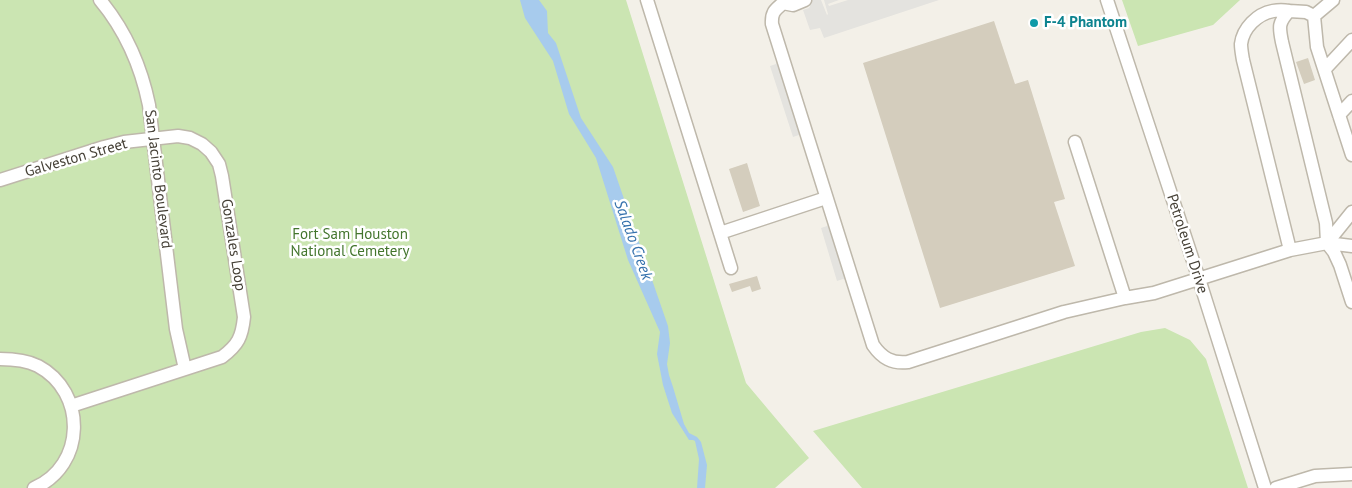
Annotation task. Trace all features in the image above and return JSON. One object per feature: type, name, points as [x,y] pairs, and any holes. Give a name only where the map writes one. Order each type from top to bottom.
[{"type":"street","name":"San Jacinto Boulevard","points":[[100,0],[123,34],[135,57],[144,83],[149,105],[176,329],[185,369]]},
{"type":"street","points":[[647,0],[731,268]]},
{"type":"street","points":[[805,0],[793,5],[785,2],[779,5],[772,16],[772,24],[873,345],[878,353],[892,362],[908,362],[1064,312],[1154,293],[1290,250],[1327,243],[1352,246]]},
{"type":"street","name":"Petroleum Drive","points":[[1107,0],[1199,278],[1265,488]]},
{"type":"street","points":[[1314,16],[1333,0]]},
{"type":"street","points":[[1290,250],[1241,46],[1246,30],[1257,18],[1273,11],[1306,12],[1314,16]]},
{"type":"street","points":[[1289,11],[1280,21],[1279,27],[1282,42],[1326,222],[1327,243],[1334,252],[1349,282],[1352,302]]},
{"type":"street","points":[[1314,16],[1317,47],[1352,154]]},
{"type":"street","points":[[1325,69],[1352,40]]},
{"type":"street","points":[[1340,115],[1352,101]]},
{"type":"street","name":"Gonzales Loop","points":[[71,406],[222,357],[232,350],[243,330],[244,317],[219,164],[211,152],[202,144],[190,138],[178,136],[153,139]]},
{"type":"street","name":"Galveston Street","points":[[0,180],[104,147],[124,142],[153,139]]},
{"type":"street","points":[[1074,142],[1125,298]]},
{"type":"street","points":[[720,233],[826,198]]},
{"type":"street","points":[[1327,243],[1352,212]]},
{"type":"street","points":[[0,359],[26,361],[38,366],[58,383],[66,394],[71,406],[74,432],[67,458],[60,469],[34,488]]},
{"type":"street","points":[[1276,488],[1315,476],[1352,474]]},
{"type":"green space","name":"Fort Sam Houston National Cemetery","points":[[0,0],[626,0],[746,383],[809,458],[775,488],[0,488]]},
{"type":"green space","points":[[1122,0],[1240,0],[1213,25],[1138,46]]},
{"type":"green space","points":[[1165,328],[1190,340],[1206,359],[1248,488],[862,488],[813,431],[1141,332]]},
{"type":"shaded area","points":[[797,0],[821,0],[827,15],[824,0],[839,0],[828,4],[829,6],[848,0],[939,0],[824,38],[820,28],[810,30],[803,10],[810,6]]},
{"type":"shaded area","points":[[777,61],[802,136],[793,137],[770,66],[776,64]]},
{"type":"shaded area","points":[[829,224],[846,280],[837,281],[821,228]]},
{"type":"water","name":"Salado Creek","points":[[520,0],[539,0],[547,11],[548,33],[556,43],[581,118],[613,167],[668,326],[670,343],[667,364],[669,375],[684,424],[689,433],[697,437],[701,442],[707,465],[705,488],[697,488],[699,459],[695,441],[689,440],[672,413],[663,385],[657,354],[660,332],[628,260],[596,158],[569,114],[553,61],[525,18]]},
{"type":"building","points":[[994,21],[1015,84],[1028,80],[1065,199],[1054,202],[1075,266],[940,308],[863,63]]},
{"type":"building","points":[[1308,58],[1315,80],[1304,84],[1296,62]]},
{"type":"building","points":[[747,163],[760,206],[743,212],[729,169]]},
{"type":"building","points":[[757,276],[761,289],[752,292],[750,286],[732,292],[729,284]]},
{"type":"place","name":"F-4 Phantom","points":[[1034,23]]}]
